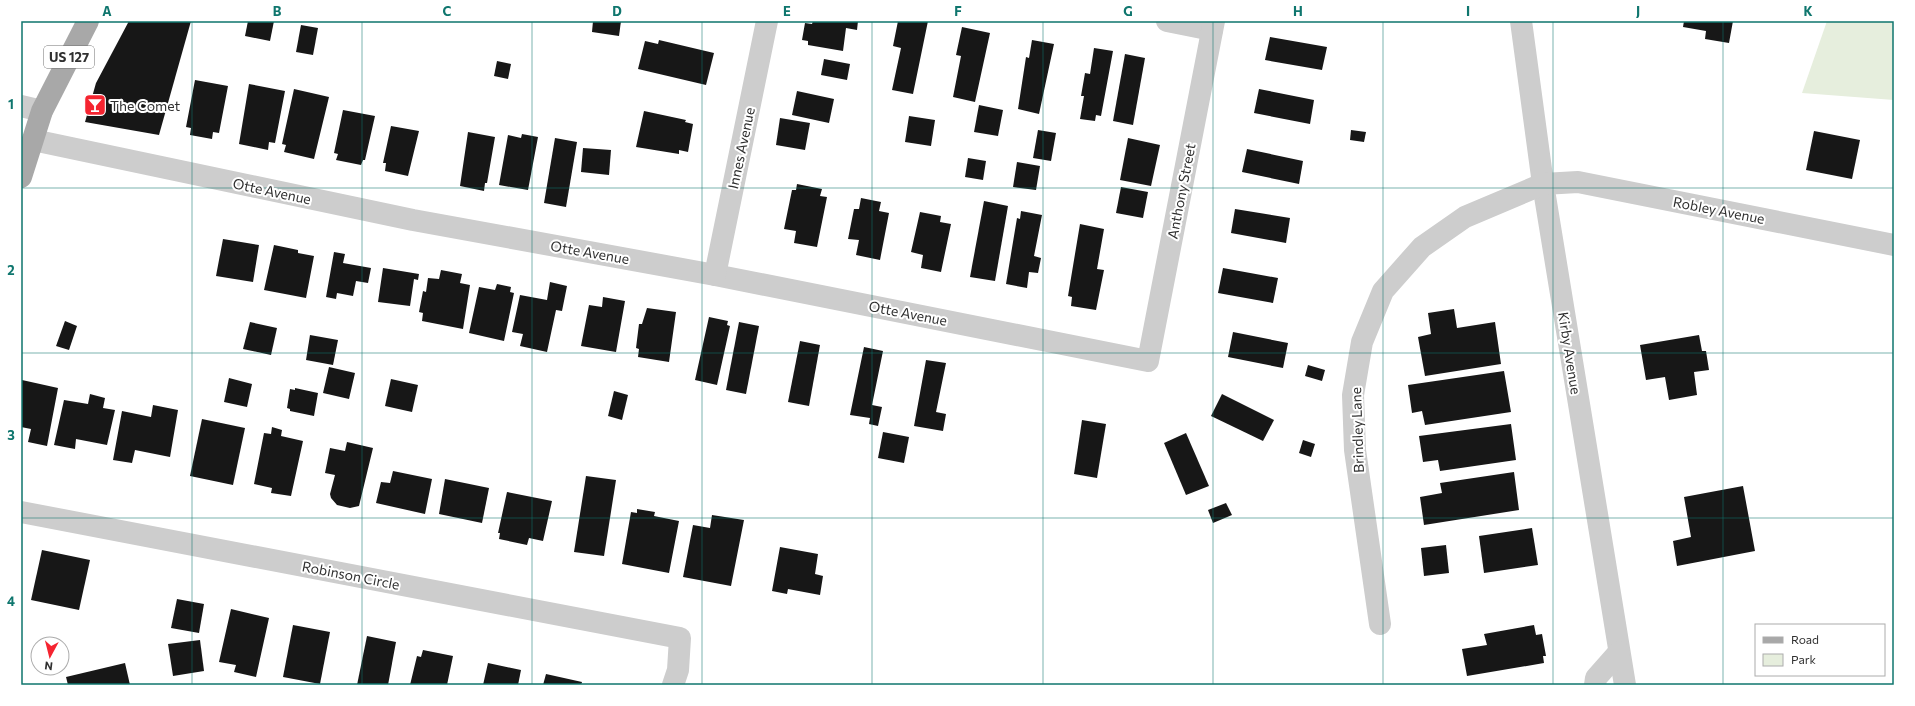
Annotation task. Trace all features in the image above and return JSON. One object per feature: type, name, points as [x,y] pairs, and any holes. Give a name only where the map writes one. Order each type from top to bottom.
[{"type":"main road","name":"US 127","points":[[21,177],[42,111],[88,21]]},
{"type":"street","name":"Innes Avenue","points":[[715,274],[767,21]]},
{"type":"street","points":[[1166,21],[1213,26]]},
{"type":"street","name":"Kirby Avenue","points":[[1521,21],[1543,184],[1625,685]]},
{"type":"street","name":"Anthony Street","points":[[1148,361],[1213,26]]},
{"type":"street","points":[[21,106],[42,111]]},
{"type":"street","name":"Otte Avenue","points":[[33,140],[413,220],[715,274],[1148,361]]},
{"type":"street","name":"Robley Avenue","points":[[1543,184],[1578,182],[1894,244]]},
{"type":"street","name":"Brindley Lane","points":[[1380,624],[1354,450],[1353,395],[1362,342],[1384,291],[1422,247],[1465,218],[1543,184]]},
{"type":"street","name":"Robinson Circle","points":[[21,512],[680,638],[678,670],[673,685]]},
{"type":"street","points":[[1595,685],[1596,678],[1619,652]]},
{"type":"green space","points":[[1827,21],[1894,21],[1894,100],[1802,93]]},
{"type":"building","points":[[129,21],[191,21],[159,135],[85,122],[96,83]]},
{"type":"building","points":[[248,21],[274,21],[270,41],[245,36]]},
{"type":"building","points":[[593,21],[621,21],[619,36],[592,32]]},
{"type":"building","points":[[813,21],[858,21],[857,30],[846,28],[843,51],[808,45],[808,41],[802,40],[805,23],[812,24]]},
{"type":"building","points":[[898,21],[928,21],[913,94],[892,90],[901,48],[893,46]]},
{"type":"building","points":[[1684,21],[1733,21],[1729,43],[1705,39],[1706,31],[1683,27]]},
{"type":"building","points":[[301,25],[318,28],[313,55],[296,52]]},
{"type":"building","points":[[962,27],[990,33],[975,102],[953,97],[961,56],[956,55]]},
{"type":"building","points":[[1270,37],[1327,47],[1322,70],[1265,60]]},
{"type":"building","points":[[659,40],[714,53],[706,85],[638,69],[645,41],[658,44]]},
{"type":"building","points":[[1032,40],[1054,44],[1039,114],[1018,109],[1026,57],[1029,58]]},
{"type":"building","points":[[1094,48],[1113,51],[1101,116],[1096,115],[1095,121],[1080,119],[1084,96],[1081,96],[1085,73],[1090,74]]},
{"type":"building","points":[[1125,54],[1145,58],[1133,125],[1113,121]]},
{"type":"building","points":[[824,59],[850,64],[847,80],[821,75]]},
{"type":"building","points":[[497,61],[511,64],[508,79],[494,76]]},
{"type":"building","points":[[195,80],[228,86],[219,133],[213,132],[212,139],[190,135],[191,128],[186,127]]},
{"type":"building","points":[[249,84],[285,91],[275,143],[269,142],[268,150],[239,144]]},
{"type":"building","points":[[294,89],[329,97],[314,159],[284,152],[286,145],[282,144]]},
{"type":"building","points":[[1259,89],[1314,100],[1310,124],[1254,113]]},
{"type":"building","points":[[797,91],[834,99],[829,123],[792,115]]},
{"type":"building","points":[[979,105],[1003,110],[998,136],[974,132]]},
{"type":"building","points":[[343,110],[375,116],[365,160],[363,160],[361,165],[336,160],[338,154],[334,153]]},
{"type":"building","points":[[644,111],[686,120],[685,122],[693,124],[688,152],[679,150],[679,154],[636,147]]},
{"type":"building","points":[[909,116],[935,120],[931,146],[905,142]]},
{"type":"building","points":[[780,118],[810,123],[805,150],[776,145]]},
{"type":"building","points":[[391,126],[419,131],[408,176],[385,171],[386,163],[383,163]]},
{"type":"building","points":[[1038,130],[1056,133],[1051,161],[1033,158]]},
{"type":"building","points":[[1351,130],[1366,132],[1364,142],[1350,140]]},
{"type":"building","points":[[1814,131],[1860,140],[1852,179],[1806,170]]},
{"type":"building","points":[[468,132],[495,137],[487,183],[485,183],[484,191],[460,186]]},
{"type":"building","points":[[522,134],[538,137],[528,190],[499,185],[508,135],[521,138]]},
{"type":"building","points":[[555,138],[577,142],[566,207],[544,203]]},
{"type":"building","points":[[1128,138],[1160,145],[1151,186],[1120,180]]},
{"type":"building","points":[[583,148],[611,150],[609,175],[581,172]]},
{"type":"building","points":[[1247,149],[1303,161],[1299,184],[1242,172]]},
{"type":"building","points":[[968,158],[986,161],[983,180],[965,177]]},
{"type":"building","points":[[1017,162],[1040,166],[1036,190],[1013,187]]},
{"type":"building","points":[[797,184],[822,189],[820,196],[827,197],[817,247],[794,243],[796,231],[784,229],[792,190],[796,190]]},
{"type":"building","points":[[1121,187],[1148,192],[1143,218],[1116,213]]},
{"type":"building","points":[[861,198],[881,202],[879,211],[889,213],[880,260],[856,255],[859,240],[848,239],[854,209],[859,209]]},
{"type":"building","points":[[984,201],[1008,206],[995,281],[970,277]]},
{"type":"building","points":[[1235,209],[1290,218],[1286,243],[1231,233]]},
{"type":"building","points":[[1021,211],[1042,215],[1034,256],[1041,258],[1038,273],[1029,272],[1027,288],[1006,284],[1017,218],[1020,219]]},
{"type":"building","points":[[920,212],[941,216],[940,222],[951,224],[941,272],[921,268],[923,255],[911,252]]},
{"type":"building","points":[[1080,224],[1104,229],[1097,269],[1104,270],[1096,310],[1071,306],[1072,297],[1068,296]]},
{"type":"building","points":[[223,239],[259,245],[253,282],[216,276]]},
{"type":"building","points":[[274,245],[298,250],[298,253],[314,256],[306,298],[264,290]]},
{"type":"building","points":[[334,252],[345,254],[343,263],[371,268],[368,283],[356,281],[353,296],[337,293],[336,299],[326,297]]},
{"type":"building","points":[[383,268],[419,274],[418,280],[414,279],[410,306],[378,302]]},
{"type":"building","points":[[1223,268],[1278,278],[1273,303],[1218,293]]},
{"type":"building","points":[[441,270],[462,274],[460,283],[470,285],[463,329],[422,321],[423,313],[419,312],[423,291],[426,292],[428,278],[439,279]]},
{"type":"building","points":[[550,282],[567,286],[562,311],[556,310],[547,352],[520,346],[523,334],[512,332],[520,295],[547,300]]},
{"type":"building","points":[[497,284],[511,287],[510,292],[514,293],[504,341],[469,333],[479,287],[495,290]]},
{"type":"building","points":[[603,297],[625,301],[616,352],[581,346],[589,305],[602,307]]},
{"type":"building","points":[[647,308],[676,312],[669,362],[638,357],[639,349],[636,348],[639,324],[642,324]]},
{"type":"building","points":[[1454,309],[1457,328],[1495,322],[1501,364],[1425,376],[1418,337],[1431,334],[1428,313]]},
{"type":"building","points":[[709,317],[728,321],[727,325],[730,326],[717,385],[695,380]]},
{"type":"building","points":[[65,321],[77,326],[69,350],[56,346]]},
{"type":"building","points":[[250,322],[277,328],[271,355],[243,349]]},
{"type":"building","points":[[739,322],[759,326],[746,394],[726,390]]},
{"type":"building","points":[[1233,332],[1288,343],[1283,368],[1228,357]]},
{"type":"building","points":[[310,335],[338,340],[333,365],[306,360]]},
{"type":"building","points":[[1699,335],[1702,351],[1706,351],[1709,370],[1694,372],[1697,395],[1669,400],[1665,377],[1646,380],[1640,345]]},
{"type":"building","points":[[800,341],[820,345],[809,406],[788,402]]},
{"type":"building","points":[[864,347],[883,351],[872,405],[882,407],[878,426],[869,424],[870,418],[850,415]]},
{"type":"building","points":[[926,360],[946,363],[936,412],[946,414],[943,431],[914,426]]},
{"type":"building","points":[[1308,365],[1325,370],[1322,381],[1305,376]]},
{"type":"building","points":[[329,367],[355,373],[349,399],[323,393]]},
{"type":"building","points":[[1504,371],[1511,412],[1425,425],[1422,411],[1412,413],[1408,385]]},
{"type":"building","points":[[229,378],[252,384],[247,407],[224,402]]},
{"type":"building","points":[[391,379],[418,385],[412,412],[385,406]]},
{"type":"building","points":[[22,380],[58,388],[47,446],[28,442],[31,429],[21,427]]},
{"type":"building","points":[[295,388],[318,393],[314,416],[290,411],[290,409],[287,408],[290,389],[295,390]]},
{"type":"building","points":[[614,391],[628,395],[622,420],[608,416]]},
{"type":"building","points":[[90,394],[105,398],[103,408],[115,410],[107,445],[76,439],[75,449],[54,445],[64,400],[88,404]]},
{"type":"building","points":[[1222,394],[1274,420],[1263,441],[1211,416]]},
{"type":"building","points":[[153,405],[178,410],[170,457],[135,450],[132,463],[113,460],[122,411],[151,417]]},
{"type":"building","points":[[202,419],[245,428],[233,485],[190,476]]},
{"type":"building","points":[[1082,420],[1106,424],[1097,478],[1074,474]]},
{"type":"building","points":[[1511,424],[1516,460],[1440,471],[1438,460],[1423,462],[1419,436]]},
{"type":"building","points":[[272,427],[282,430],[281,436],[303,441],[291,496],[271,493],[272,488],[254,484],[264,433],[271,434]]},
{"type":"building","points":[[883,432],[909,437],[904,463],[878,458]]},
{"type":"building","points":[[1186,433],[1209,486],[1186,495],[1164,443]]},
{"type":"building","points":[[1303,440],[1315,444],[1311,457],[1299,453]]},
{"type":"building","points":[[347,442],[373,448],[359,506],[350,508],[337,505],[331,498],[330,494],[335,475],[325,473],[330,448],[345,451]]},
{"type":"building","points":[[393,471],[432,479],[425,514],[376,503],[381,482],[390,483]]},
{"type":"building","points":[[1514,472],[1519,510],[1424,525],[1420,497],[1442,493],[1440,483]]},
{"type":"building","points":[[586,476],[616,480],[604,556],[574,552]]},
{"type":"building","points":[[445,479],[489,488],[482,523],[439,514]]},
{"type":"building","points":[[1743,486],[1755,551],[1677,566],[1673,541],[1691,537],[1684,497]]},
{"type":"building","points":[[507,492],[552,501],[543,541],[529,538],[527,545],[499,539],[500,533],[498,533]]},
{"type":"building","points":[[1226,503],[1232,515],[1213,523],[1208,510]]},
{"type":"building","points":[[637,509],[655,512],[654,516],[679,521],[669,573],[622,564],[631,512],[637,513]]},
{"type":"building","points":[[712,515],[744,520],[731,586],[683,577],[693,525],[710,528]]},
{"type":"building","points":[[1532,528],[1538,565],[1484,573],[1479,536]]},
{"type":"building","points":[[1446,545],[1449,573],[1424,576],[1421,548]]},
{"type":"building","points":[[780,547],[818,554],[815,574],[823,576],[820,595],[788,589],[787,594],[772,591]]},
{"type":"building","points":[[42,550],[90,560],[79,610],[31,600]]},
{"type":"building","points":[[177,599],[204,604],[199,633],[171,628]]},
{"type":"building","points":[[231,609],[269,618],[256,677],[234,672],[236,665],[219,662]]},
{"type":"building","points":[[293,625],[330,632],[320,684],[283,677]]},
{"type":"building","points":[[1534,625],[1536,635],[1542,634],[1546,656],[1543,656],[1544,663],[1467,676],[1462,649],[1487,645],[1484,634]]},
{"type":"building","points":[[367,636],[396,642],[388,685],[357,685]]},
{"type":"building","points":[[200,640],[204,671],[173,676],[168,644]]},
{"type":"building","points":[[423,650],[453,656],[447,685],[410,685],[417,656],[421,657]]},
{"type":"building","points":[[125,663],[130,685],[68,685],[66,677]]},
{"type":"building","points":[[488,663],[521,670],[518,685],[483,685]]},
{"type":"building","points":[[546,674],[582,682],[581,685],[543,685]]},
{"type":"place","name":"The Comet","points":[[95,105]]}]
